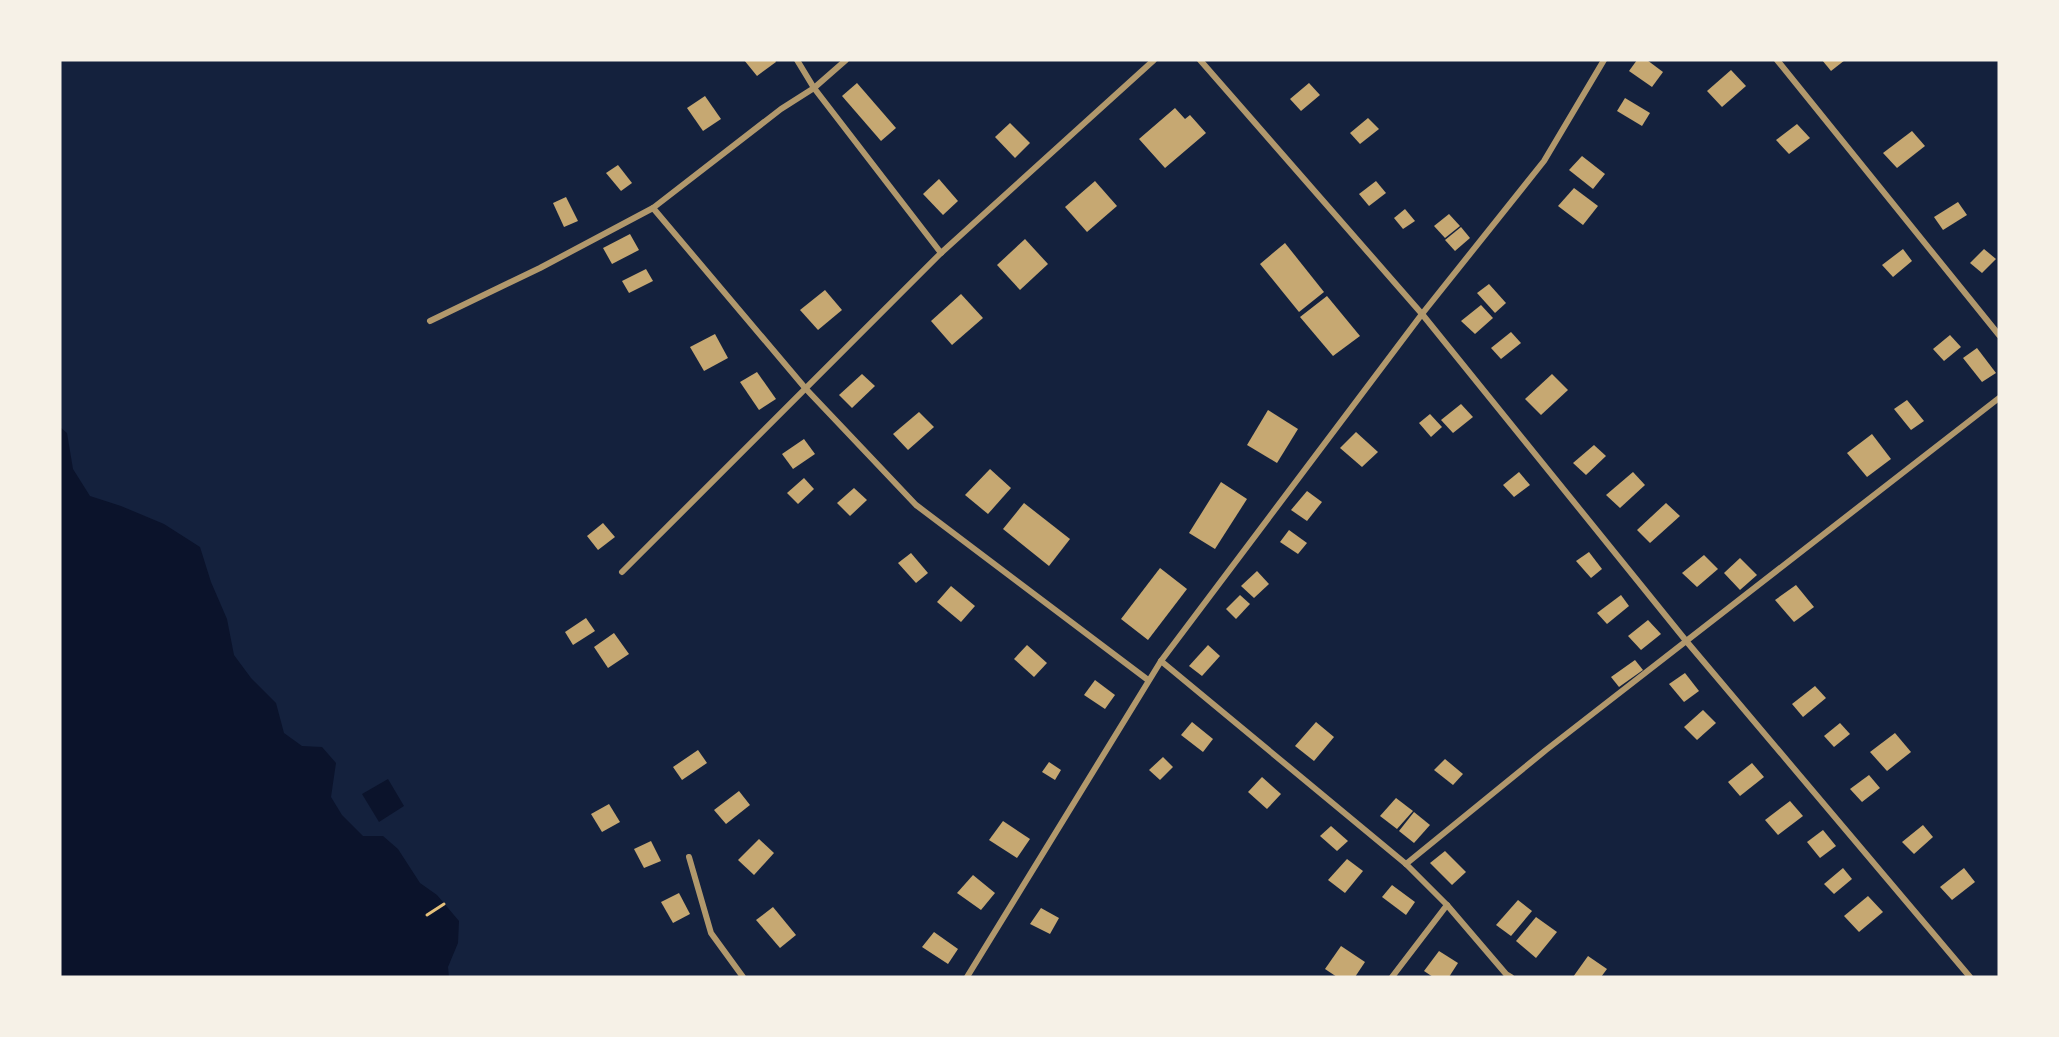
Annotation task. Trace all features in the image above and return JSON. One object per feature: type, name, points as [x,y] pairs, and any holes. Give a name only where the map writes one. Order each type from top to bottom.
[{"type":"street","points":[[796,60],[814,88],[941,253]]},
{"type":"street","points":[[430,321],[540,268],[653,208],[781,109],[814,88],[846,60]]},
{"type":"street","points":[[622,572],[941,253],[1154,60]]},
{"type":"street","points":[[1200,60],[1422,314],[1687,642],[1970,977]]},
{"type":"street","points":[[967,977],[1161,661],[1422,314],[1544,161],[1604,60]]},
{"type":"street","points":[[1778,60],[1999,335]]},
{"type":"street","points":[[653,208],[806,389],[916,505],[1148,680]]},
{"type":"street","points":[[1406,864],[1546,750],[1999,398]]},
{"type":"street","points":[[1161,661],[1406,864],[1447,905],[1511,977]]},
{"type":"street","points":[[689,857],[711,933],[742,977]]},
{"type":"street","points":[[1392,977],[1447,905]]},
{"type":"path","points":[[427,915],[444,903]]},
{"type":"water","points":[[60,427],[67,433],[73,469],[90,496],[164,524],[200,547],[211,582],[227,619],[234,655],[251,678],[276,703],[284,733],[302,746],[322,747],[336,763],[331,797],[342,815],[363,836],[383,836],[398,849],[420,883],[437,895],[459,921],[458,943],[448,967],[449,977],[60,977]]},
{"type":"water","points":[[388,779],[404,806],[379,822],[362,794]]},
{"type":"building","points":[[744,60],[775,60],[776,62],[757,76]]},
{"type":"building","points":[[1637,60],[1647,60],[1663,72],[1652,87],[1629,71]]},
{"type":"building","points":[[1822,60],[1845,60],[1831,71]]},
{"type":"building","points":[[1731,70],[1746,86],[1722,107],[1707,91]]},
{"type":"building","points":[[857,83],[896,128],[881,141],[842,96]]},
{"type":"building","points":[[1309,83],[1320,95],[1301,111],[1290,99]]},
{"type":"building","points":[[705,96],[721,119],[703,131],[687,108]]},
{"type":"building","points":[[1625,98],[1650,113],[1642,126],[1617,111]]},
{"type":"building","points":[[1175,108],[1185,119],[1190,115],[1206,133],[1165,168],[1139,139]]},
{"type":"building","points":[[1368,118],[1379,129],[1360,144],[1350,133]]},
{"type":"building","points":[[1010,123],[1030,143],[1015,158],[995,137]]},
{"type":"building","points":[[1797,124],[1810,138],[1789,154],[1776,140]]},
{"type":"building","points":[[1912,131],[1925,146],[1897,168],[1883,153]]},
{"type":"building","points":[[1582,156],[1605,174],[1593,189],[1569,170]]},
{"type":"building","points":[[618,165],[632,183],[621,191],[606,173]]},
{"type":"building","points":[[939,179],[958,201],[943,215],[923,194]]},
{"type":"building","points":[[1095,181],[1117,206],[1087,232],[1065,207]]},
{"type":"building","points":[[1376,181],[1386,193],[1369,206],[1359,194]]},
{"type":"building","points":[[1574,188],[1598,206],[1583,225],[1558,206]]},
{"type":"building","points":[[566,197],[578,221],[564,227],[553,203]]},
{"type":"building","points":[[1958,202],[1967,215],[1943,230],[1934,217]]},
{"type":"building","points":[[1405,209],[1415,221],[1403,229],[1394,218]]},
{"type":"building","points":[[1449,214],[1460,226],[1445,238],[1434,226]]},
{"type":"building","points":[[1461,227],[1470,238],[1455,251],[1445,240]]},
{"type":"building","points":[[630,234],[639,250],[612,264],[603,248]]},
{"type":"building","points":[[1025,239],[1048,264],[1020,290],[997,265]]},
{"type":"building","points":[[1285,243],[1324,292],[1299,312],[1260,264]]},
{"type":"building","points":[[1903,249],[1912,261],[1893,277],[1882,265]]},
{"type":"building","points":[[1984,249],[1996,259],[1982,273],[1970,263]]},
{"type":"building","points":[[646,269],[653,281],[629,293],[622,281]]},
{"type":"building","points":[[1489,284],[1506,303],[1495,313],[1477,293]]},
{"type":"building","points":[[825,290],[842,310],[818,330],[800,310]]},
{"type":"building","points":[[961,294],[983,318],[952,345],[931,321]]},
{"type":"building","points":[[1327,296],[1360,336],[1333,356],[1300,317]]},
{"type":"building","points":[[1481,305],[1493,318],[1475,334],[1461,321]]},
{"type":"building","points":[[1511,332],[1521,343],[1501,359],[1491,348]]},
{"type":"building","points":[[715,334],[728,358],[704,371],[690,347]]},
{"type":"building","points":[[1950,335],[1961,347],[1944,361],[1933,349]]},
{"type":"building","points":[[1977,348],[1996,373],[1982,382],[1963,358]]},
{"type":"building","points":[[757,372],[776,399],[759,410],[740,382]]},
{"type":"building","points":[[862,374],[875,386],[852,408],[839,395]]},
{"type":"building","points":[[1552,374],[1568,390],[1541,415],[1525,399]]},
{"type":"building","points":[[1907,400],[1924,421],[1911,430],[1894,409]]},
{"type":"building","points":[[1461,404],[1473,417],[1453,433],[1441,420]]},
{"type":"building","points":[[1268,410],[1298,429],[1277,463],[1247,445]]},
{"type":"building","points":[[919,412],[934,427],[908,450],[893,434]]},
{"type":"building","points":[[1430,414],[1442,427],[1431,437],[1419,423]]},
{"type":"building","points":[[1356,432],[1378,452],[1362,467],[1340,448]]},
{"type":"building","points":[[1872,434],[1891,459],[1867,477],[1847,453]]},
{"type":"building","points":[[804,439],[815,454],[793,469],[782,454]]},
{"type":"building","points":[[1594,445],[1606,456],[1586,475],[1573,463]]},
{"type":"building","points":[[990,469],[1011,488],[988,514],[965,495]]},
{"type":"building","points":[[1519,472],[1530,485],[1514,497],[1503,485]]},
{"type":"building","points":[[1633,472],[1645,485],[1620,508],[1606,495]]},
{"type":"building","points":[[804,478],[814,489],[798,504],[787,493]]},
{"type":"building","points":[[1221,482],[1247,499],[1215,549],[1189,533]]},
{"type":"building","points":[[854,488],[867,500],[850,516],[837,503]]},
{"type":"building","points":[[1307,491],[1322,502],[1307,521],[1291,510]]},
{"type":"building","points":[[1024,503],[1070,539],[1049,566],[1003,529]]},
{"type":"building","points":[[1666,503],[1680,516],[1650,543],[1637,530]]},
{"type":"building","points":[[603,523],[615,537],[598,550],[587,536]]},
{"type":"building","points":[[1289,530],[1307,543],[1298,554],[1280,542]]},
{"type":"building","points":[[1589,552],[1602,569],[1591,578],[1576,561]]},
{"type":"building","points":[[911,553],[928,573],[916,583],[898,563]]},
{"type":"building","points":[[1704,555],[1718,569],[1697,587],[1682,573]]},
{"type":"building","points":[[1740,558],[1757,575],[1740,590],[1724,573]]},
{"type":"building","points":[[1160,568],[1187,589],[1148,640],[1121,619]]},
{"type":"building","points":[[1257,571],[1269,584],[1254,598],[1241,586]]},
{"type":"building","points":[[1796,585],[1814,607],[1794,622],[1775,600]]},
{"type":"building","points":[[951,586],[975,606],[961,622],[937,602]]},
{"type":"building","points":[[1240,595],[1250,604],[1236,619],[1226,609]]},
{"type":"building","points":[[1621,595],[1629,606],[1607,624],[1597,613]]},
{"type":"building","points":[[586,618],[595,631],[573,645],[565,632]]},
{"type":"building","points":[[1648,620],[1661,634],[1641,650],[1628,636]]},
{"type":"building","points":[[614,633],[629,654],[608,668],[594,647]]},
{"type":"building","points":[[1027,645],[1047,663],[1034,677],[1014,659]]},
{"type":"building","points":[[1208,645],[1220,656],[1202,676],[1189,666]]},
{"type":"building","points":[[1635,660],[1643,670],[1619,687],[1611,677]]},
{"type":"building","points":[[1685,673],[1699,691],[1684,702],[1669,684]]},
{"type":"building","points":[[1095,680],[1115,695],[1105,709],[1084,695]]},
{"type":"building","points":[[1815,686],[1826,698],[1803,717],[1792,704]]},
{"type":"building","points":[[1703,710],[1716,723],[1697,740],[1684,727]]},
{"type":"building","points":[[1192,722],[1213,739],[1203,752],[1181,735]]},
{"type":"building","points":[[1316,722],[1334,737],[1314,761],[1295,746]]},
{"type":"building","points":[[1840,723],[1850,734],[1834,747],[1824,736]]},
{"type":"building","points":[[1895,733],[1911,752],[1887,771],[1870,752]]},
{"type":"building","points":[[698,750],[707,763],[682,780],[673,767]]},
{"type":"building","points":[[1163,757],[1173,767],[1160,780],[1149,770]]},
{"type":"building","points":[[1445,759],[1463,774],[1453,785],[1434,770]]},
{"type":"building","points":[[1049,762],[1061,770],[1055,780],[1042,772]]},
{"type":"building","points":[[1752,763],[1764,777],[1740,796],[1728,782]]},
{"type":"building","points":[[1869,775],[1880,788],[1862,802],[1850,789]]},
{"type":"building","points":[[1262,777],[1281,794],[1267,809],[1248,792]]},
{"type":"building","points":[[739,791],[750,805],[726,824],[714,810]]},
{"type":"building","points":[[1396,798],[1413,811],[1397,829],[1380,816]]},
{"type":"building","points":[[1790,801],[1803,816],[1778,835],[1765,820]]},
{"type":"building","points":[[609,804],[620,822],[602,832],[591,814]]},
{"type":"building","points":[[1414,812],[1430,825],[1414,843],[1399,831]]},
{"type":"building","points":[[1003,821],[1030,839],[1017,858],[989,840]]},
{"type":"building","points":[[1923,825],[1933,837],[1914,854],[1902,842]]},
{"type":"building","points":[[1331,826],[1348,841],[1337,851],[1320,836]]},
{"type":"building","points":[[1823,830],[1836,846],[1820,858],[1807,842]]},
{"type":"building","points":[[759,839],[774,853],[754,875],[738,860]]},
{"type":"building","points":[[651,841],[661,861],[644,868],[634,849]]},
{"type":"building","points":[[1445,851],[1466,872],[1452,885],[1430,863]]},
{"type":"building","points":[[1347,859],[1363,871],[1345,893],[1328,880]]},
{"type":"building","points":[[1843,868],[1852,879],[1834,894],[1824,884]]},
{"type":"building","points":[[1964,868],[1975,882],[1952,900],[1940,887]]},
{"type":"building","points":[[973,875],[995,893],[981,910],[957,893]]},
{"type":"building","points":[[1392,885],[1415,902],[1406,915],[1382,897]]},
{"type":"building","points":[[679,893],[690,914],[673,923],[661,902]]},
{"type":"building","points":[[1868,896],[1883,912],[1859,932],[1844,916]]},
{"type":"building","points":[[1518,900],[1532,911],[1511,936],[1496,925]]},
{"type":"building","points":[[773,907],[796,935],[780,948],[756,920]]},
{"type":"building","points":[[1041,908],[1059,918],[1050,934],[1030,924]]},
{"type":"building","points":[[1536,917],[1557,932],[1536,958],[1516,941]]},
{"type":"building","points":[[934,932],[958,949],[948,964],[922,947]]},
{"type":"building","points":[[1341,946],[1365,962],[1355,977],[1337,977],[1325,969]]},
{"type":"building","points":[[1439,951],[1458,963],[1449,977],[1433,977],[1424,971]]},
{"type":"building","points":[[1588,956],[1607,969],[1601,977],[1573,977]]}]
